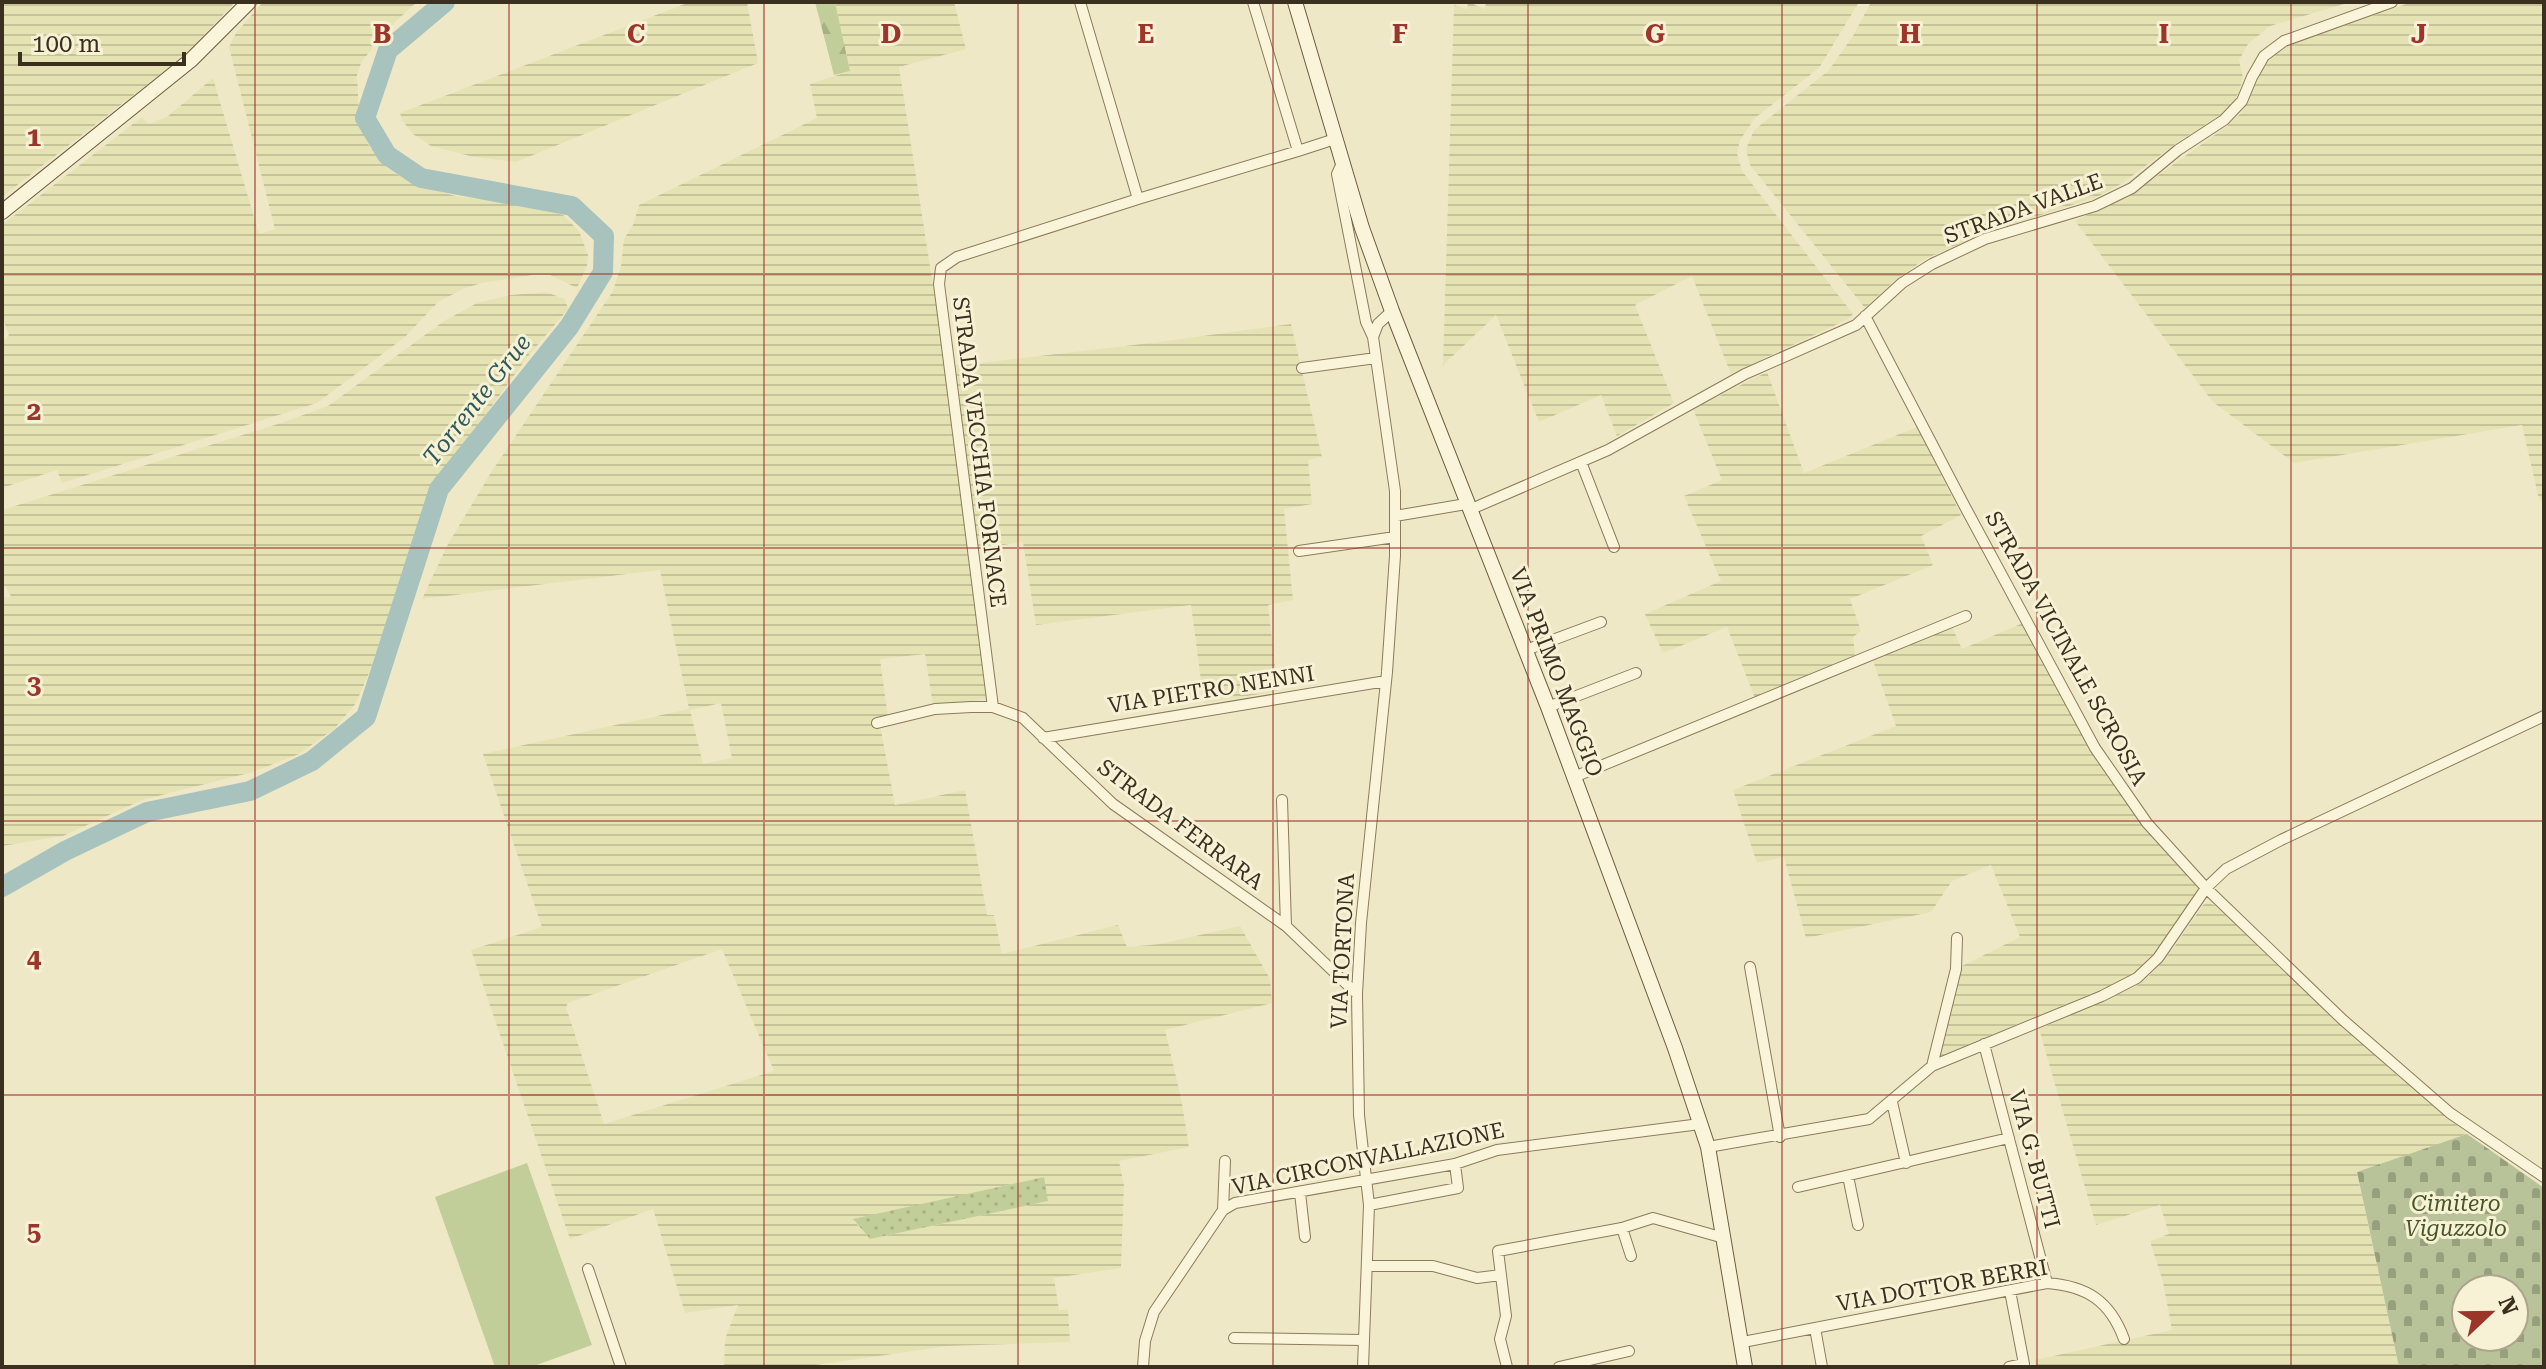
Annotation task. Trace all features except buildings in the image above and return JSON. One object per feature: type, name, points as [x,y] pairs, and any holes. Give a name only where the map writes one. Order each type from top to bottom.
[{"type":"main road","points":[[2,212],[191,60],[249,2]]},
{"type":"main road","name":"VIA PRIMO MAGGIO","points":[[1295,2],[1342,163],[1392,311],[1548,707],[1675,1048],[1708,1147],[1745,1367]]},
{"type":"street","points":[[1080,2],[1138,199]]},
{"type":"street","points":[[1253,2],[1298,151]]},
{"type":"street","name":"STRADA VALLE","points":[[1395,516],[1468,507],[1608,450],[1745,374],[1856,325],[1902,283],[1932,264],[1985,239],[2095,206],[2132,188],[2178,150],[2224,120],[2242,101],[2264,56],[2284,41],[2392,2]]},
{"type":"street","name":"STRADA VECCHIA FORNACE","points":[[993,707],[939,284],[944,263],[1335,139]]},
{"type":"street","name":"VIA TORTONA","points":[[1342,163],[1337,174],[1342,205],[1366,322],[1373,337],[1395,491],[1386,681],[1361,923],[1357,994],[1359,1115],[1369,1205],[1363,1367]]},
{"type":"street","points":[[1373,337],[1378,324],[1392,311]]},
{"type":"street","name":"STRADA VICINALE SCROSIA","points":[[1865,316],[2095,748],[2147,823],[2206,888],[2343,1020],[2450,1113],[2544,1177]]},
{"type":"street","points":[[1302,368],[1376,358]]},
{"type":"street","points":[[1581,462],[1614,547]]},
{"type":"street","points":[[1299,551],[1395,537]]},
{"type":"street","points":[[1574,777],[1966,616]]},
{"type":"street","points":[[1526,650],[1601,622]]},
{"type":"street","points":[[1548,707],[1636,673]]},
{"type":"street","name":"VIA PIETRO NENNI","points":[[1043,738],[1386,681]]},
{"type":"street","name":"STRADA FERRARA","points":[[877,723],[935,709],[993,707],[1023,718],[1113,804],[1286,926],[1357,994]]},
{"type":"street","points":[[1708,1147],[1780,1137],[1869,1119],[1932,1066],[2102,996],[2137,978],[2158,958],[2206,888],[2226,869],[2544,716]]},
{"type":"street","points":[[1282,800],[1286,926]]},
{"type":"street","points":[[1932,1066],[1956,969],[1957,938]]},
{"type":"street","points":[[1750,967],[1780,1137]]},
{"type":"street","name":"VIA G. BUTTI","points":[[1984,1044],[2047,1283]]},
{"type":"street","points":[[1892,1102],[1906,1163]]},
{"type":"street","name":"VIA CIRCONVALLAZIONE","points":[[1143,1367],[1145,1341],[1154,1312],[1223,1210],[1235,1203],[1455,1164],[1497,1150],[1700,1124]]},
{"type":"street","points":[[1798,1187],[2009,1138]]},
{"type":"street","points":[[1223,1210],[1225,1161]]},
{"type":"street","points":[[1369,1205],[1458,1188],[1455,1164]]},
{"type":"street","points":[[1848,1176],[1858,1225]]},
{"type":"street","points":[[1300,1193],[1305,1237]]},
{"type":"street","points":[[1507,1367],[1500,1339],[1506,1316],[1498,1251],[1622,1228],[1653,1218],[1724,1238]]},
{"type":"street","points":[[1622,1228],[1631,1256]]},
{"type":"street","points":[[1368,1266],[1433,1266],[1477,1278],[1501,1275]]},
{"type":"street","points":[[588,1269],[621,1367]]},
{"type":"street","name":"VIA DOTTOR BERRI","points":[[1743,1342],[2047,1283],[2067,1285],[2101,1303],[2115,1317],[2124,1339]]},
{"type":"street","points":[[2009,1367],[2024,1364],[2010,1291]]},
{"type":"street","points":[[1815,1328],[1822,1367]]},
{"type":"street","points":[[1234,1338],[1362,1340]]},
{"type":"street","points":[[1559,1367],[1629,1351]]},
{"type":"shaded area","points":[[2,2],[235,2],[185,55],[2,197]]},
{"type":"shaded area","points":[[263,2],[417,2],[385,31],[361,63],[357,75],[359,114],[368,144],[388,169],[417,186],[563,215],[579,231],[588,255],[587,266],[577,288],[550,275],[533,275],[465,288],[438,302],[405,337],[317,403],[62,483],[57,470],[2,488],[2,332],[5,340],[9,335],[2,317],[2,225],[142,117],[148,124],[167,117],[213,78],[259,234],[275,229],[229,47],[236,33]]},
{"type":"shaded area","points":[[690,2],[747,2],[758,63],[516,162],[474,157],[431,146],[413,134],[402,120],[400,113]]},
{"type":"shaded area","points":[[835,2],[954,2],[966,49],[899,67],[941,337],[988,699],[933,706],[925,654],[880,659],[888,718],[879,720],[895,805],[965,790],[987,915],[994,915],[1002,954],[1118,925],[1127,947],[1160,944],[1240,926],[1270,979],[1272,1003],[1165,1030],[1189,1147],[1119,1161],[1124,1185],[1121,1268],[1054,1278],[1059,1310],[1068,1309],[1070,1342],[948,1346],[802,1367],[724,1367],[725,1339],[738,1305],[685,1313],[653,1209],[570,1239],[471,950],[542,927],[483,754],[689,709],[660,570],[422,599],[448,544],[492,471],[613,291],[621,266],[624,239],[633,225],[639,205],[817,118],[810,84],[850,71]],"holes":[[[721,703],[732,758],[703,764],[690,710]],[[722,949],[774,1071],[604,1124],[566,1007],[568,1003]],[[1043,1177],[1048,1201],[870,1239],[853,1220]]]},
{"type":"shaded area","points":[[1468,2],[1485,9],[1486,2],[1859,2],[1819,68],[1755,118],[1740,140],[1737,153],[1742,171],[1853,314],[1731,374],[1692,276],[1635,305],[1674,403],[1617,436],[1601,395],[1539,422],[1496,315],[1443,365],[1454,5],[1467,9]]},
{"type":"shaded area","points":[[1871,2],[2351,2],[2270,26],[2248,44],[2239,60],[2243,78],[2228,110],[2121,184],[2097,197],[1982,234],[1925,259],[1894,281],[1865,308],[1750,165],[1746,149],[1754,130],[1828,71],[1853,36]]},
{"type":"shaded area","points":[[2412,2],[2544,2],[2544,506],[2538,495],[2522,425],[2294,463],[2213,402],[2075,221],[2136,191],[2226,127],[2241,113],[2274,53]]},
{"type":"shaded area","points":[[546,292],[565,299],[568,309],[529,355],[461,448],[423,509],[372,666],[356,703],[334,729],[299,754],[253,772],[142,800],[63,836],[2,846],[2,598],[11,596],[2,582],[2,510],[328,406],[444,321],[477,303],[511,295]]},
{"type":"shaded area","points":[[1291,324],[1322,457],[1308,460],[1312,504],[1284,509],[1293,600],[1268,605],[1278,691],[1204,703],[1191,605],[1036,625],[1023,542],[976,549],[954,366]]},
{"type":"shaded area","points":[[1767,372],[1804,473],[1917,427],[1961,515],[1921,536],[1933,565],[1850,599],[1861,631],[1853,637],[1855,655],[1755,698],[1727,627],[1663,653],[1645,614],[1721,581],[1684,496],[1722,480],[1693,409]]},
{"type":"shaded area","points":[[2023,623],[2104,769],[2133,813],[2199,885],[2165,940],[2143,968],[2129,978],[1938,1057],[1960,967],[2020,937],[1991,865],[1952,881],[1931,912],[1806,938],[1784,857],[1757,863],[1733,790],[1896,726],[1872,658],[1952,627],[1962,649]]},
{"type":"shaded area","points":[[2207,903],[2215,905],[2391,1070],[2467,1134],[2357,1173],[2399,1367],[2036,1367],[2035,1360],[2172,1330],[2163,1282],[2150,1241],[2169,1234],[2160,1205],[2096,1225],[2039,1029],[2136,986],[2172,950]]},
{"type":"green space","points":[[815,2],[835,2],[850,71],[834,75]]},
{"type":"green space","name":"Cimitero Viguzzolo","points":[[2467,1134],[2544,1188],[2544,1367],[2399,1367],[2357,1172]]},
{"type":"green space","points":[[527,1163],[592,1345],[531,1367],[495,1367],[435,1197]]},
{"type":"green space","points":[[1044,1177],[1048,1201],[870,1239],[853,1219]]},
{"type":"waterway","name":"Torrente Grue","points":[[2,887],[65,851],[147,812],[250,791],[312,761],[366,717],[439,489],[569,327],[603,272],[604,236],[572,206],[421,178],[387,155],[365,118],[388,50],[445,2]]}]
